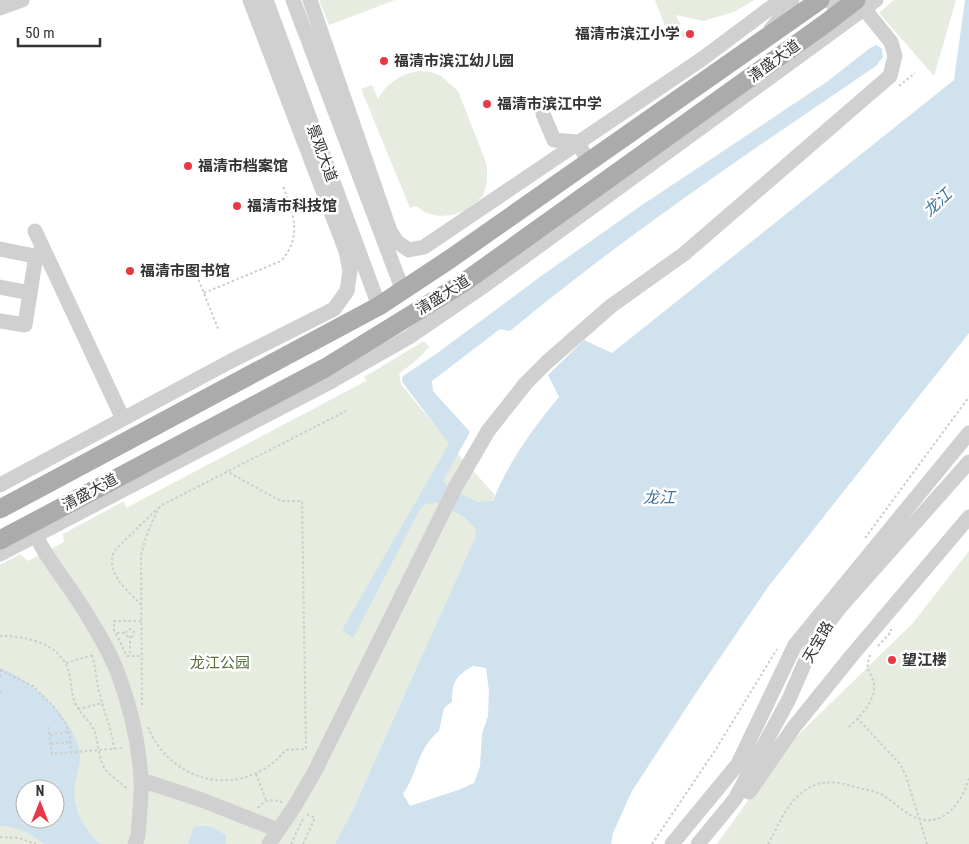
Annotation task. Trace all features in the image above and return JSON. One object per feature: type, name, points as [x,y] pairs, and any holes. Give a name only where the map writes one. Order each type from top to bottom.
[{"type":"main road","name":"清盛大道","points":[[0,509],[378,306],[450,260],[820,0]]},
{"type":"main road","name":"清盛大道","points":[[0,540],[33,529],[324,368],[464,283],[853,3]]},
{"type":"street","points":[[0,8],[22,0]]},
{"type":"street","points":[[0,485],[334,309],[347,291],[350,271],[346,251],[250,0]]},
{"type":"street","name":"景观大道","points":[[266,0],[378,306]]},
{"type":"street","name":"景观大道","points":[[293,0],[402,290]]},
{"type":"street","points":[[310,0],[390,231],[397,242],[410,250],[424,247],[702,59],[779,0]]},
{"type":"street","points":[[757,44],[779,20],[792,0]]},
{"type":"street","points":[[0,554],[33,529],[330,382],[409,337],[496,278],[853,3],[891,42],[895,56],[890,76],[684,254],[611,306],[547,362],[526,383],[488,431],[445,508],[314,773],[300,811],[278,830],[269,844]]},
{"type":"street","points":[[543,114],[554,140],[578,142]]},
{"type":"street","points":[[578,142],[588,162]]},
{"type":"street","points":[[35,231],[42,257],[123,419]]},
{"type":"street","points":[[0,249],[42,257]]},
{"type":"street","points":[[0,321],[25,325],[30,293],[42,257]]},
{"type":"street","points":[[0,288],[30,293]]},
{"type":"street","points":[[672,844],[738,764],[795,645],[969,433]]},
{"type":"street","name":"天宝路","points":[[698,844],[735,800],[769,738],[822,631],[841,606],[969,462]]},
{"type":"street","name":"天宝路","points":[[707,844],[746,797],[794,727],[969,517]]},
{"type":"street","points":[[33,529],[54,567],[79,603],[100,652],[117,670],[125,695],[141,780],[138,836],[135,844]]},
{"type":"street","points":[[141,780],[278,830]]},
{"type":"path","points":[[204,293],[281,261],[288,253],[293,242],[295,230],[292,209],[282,186]]},
{"type":"path","points":[[193,266],[218,331]]},
{"type":"path","points":[[142,605],[114,574],[112,556],[114,551],[161,505],[346,411]]},
{"type":"path","points":[[147,726],[156,745],[166,756],[189,773],[203,778],[218,780],[235,779],[256,774],[268,767],[286,750],[306,749],[302,501],[281,501],[226,471]]},
{"type":"path","points":[[142,707],[141,556],[144,538],[161,505]]},
{"type":"path","points":[[849,727],[873,698],[874,684],[866,666],[870,655],[892,632],[889,611]]},
{"type":"path","points":[[127,633],[127,629],[130,629],[130,620]]},
{"type":"path","points":[[142,620],[114,621],[116,633],[127,656],[142,656]]},
{"type":"path","points":[[130,629],[134,629],[134,633]]},
{"type":"path","points":[[116,633],[127,633],[127,636],[130,636],[130,656]]},
{"type":"path","points":[[130,636],[134,636],[134,633],[142,633]]},
{"type":"path","points":[[0,636],[22,637],[40,642],[55,651],[66,663],[75,702],[78,709],[93,728],[98,750],[107,771],[122,783],[130,793]]},
{"type":"path","points":[[66,663],[100,652],[99,693],[111,729],[114,749]]},
{"type":"path","points":[[0,677],[1,670],[21,679],[38,691],[54,707],[69,731],[71,753]]},
{"type":"path","points":[[78,709],[103,703]]},
{"type":"path","points":[[857,718],[900,764],[906,776],[927,844]]},
{"type":"path","points":[[48,727],[52,754],[136,746]]},
{"type":"path","points":[[50,735],[69,731]]},
{"type":"path","points":[[52,744],[70,742]]},
{"type":"path","points":[[256,774],[266,800]]},
{"type":"path","points":[[768,844],[774,829],[796,797],[805,790],[826,782],[843,783],[882,795],[912,816],[936,819],[950,812],[962,798],[969,778]]},
{"type":"path","points":[[252,819],[263,801],[269,799],[279,801],[315,818],[303,844]]},
{"type":"path","points":[[0,837],[19,838],[36,844]]},
{"type":"green space","points":[[319,0],[395,0],[329,25]]},
{"type":"green space","points":[[655,0],[754,0],[734,12],[703,21],[676,15],[685,36],[671,42]]},
{"type":"green space","points":[[894,0],[956,0],[934,76],[879,13]]},
{"type":"green space","points":[[418,71],[431,72],[441,76],[458,91],[487,165],[487,182],[483,196],[466,210],[453,215],[439,216],[426,213],[416,206],[410,208],[361,89],[372,85],[378,99],[395,80],[405,74]]},
{"type":"green space","name":"龙江公园","points":[[424,341],[429,347],[399,374],[401,384],[458,454],[495,495],[354,807],[335,844],[0,844],[0,565],[20,554],[28,561],[64,542],[63,534],[124,501],[126,508],[366,381],[364,377]]},
{"type":"green space","points":[[969,551],[969,844],[717,844],[796,737],[913,623]]},
{"type":"water","name":"龙江","points":[[965,0],[969,0],[969,333],[768,587],[632,791],[613,833],[611,844],[335,844],[354,807],[476,536],[475,528],[464,517],[437,502],[426,503],[419,511],[353,638],[342,630],[449,444],[403,383],[403,376],[642,205],[828,81],[870,48],[877,45],[882,49],[883,57],[876,66],[736,161],[644,227],[510,331],[500,329],[432,381],[433,391],[470,432],[443,481],[446,485],[477,502],[493,501],[506,473],[522,446],[559,397],[548,375],[584,340],[612,353],[954,80]],"holes":[[[473,666],[486,668],[489,691],[488,716],[482,734],[480,766],[474,783],[410,806],[403,794],[426,745],[439,731],[444,708],[452,702],[456,680]]]},
{"type":"water","points":[[0,668],[25,682],[51,703],[71,729],[80,756],[74,792],[76,808],[83,824],[100,844],[46,844],[17,829],[65,829],[65,779],[15,779],[15,828],[0,826]]},
{"type":"water","points":[[194,827],[212,827],[226,835],[226,844],[188,844]]},
{"type":"place","name":"福清市滨江小学","points":[[690,34]]},
{"type":"place","name":"福清市滨江幼儿园","points":[[384,61]]},
{"type":"place","name":"福清市滨江中学","points":[[487,104]]},
{"type":"place","name":"福清市档案馆","points":[[188,166]]},
{"type":"place","name":"福清市科技馆","points":[[237,206]]},
{"type":"place","name":"福清市图书馆","points":[[130,271]]},
{"type":"place","name":"望江楼","points":[[892,660]]}]
